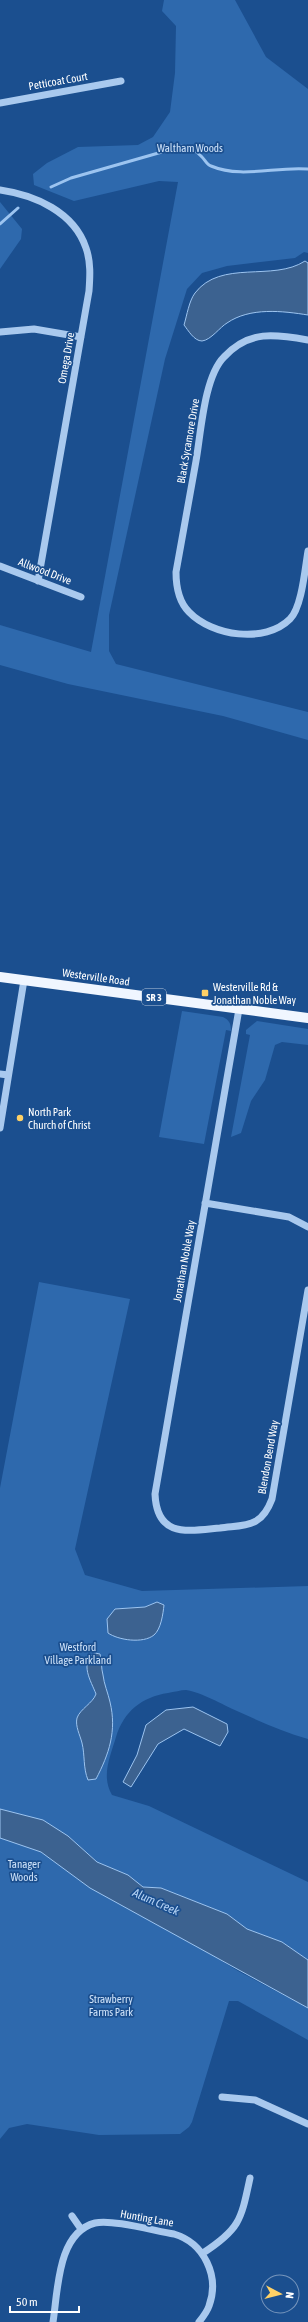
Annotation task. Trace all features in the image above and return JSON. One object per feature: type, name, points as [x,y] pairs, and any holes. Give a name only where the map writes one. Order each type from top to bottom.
[{"type":"main road","name":"Westerville Road","points":[[0,977],[308,1018]]},
{"type":"street","name":"Petticoat Court","points":[[0,102],[121,81]]},
{"type":"street","name":"Omega Drive","points":[[0,190],[15,192],[62,212],[75,228],[86,248],[90,266],[90,291],[38,580]]},
{"type":"street","points":[[0,332],[34,328],[81,337]]},
{"type":"street","name":"Black Sycamore Drive","points":[[308,340],[270,334],[257,337],[229,352],[217,365],[213,375],[176,572],[178,590],[184,606],[196,617],[217,628],[235,632],[255,634],[266,633],[277,628],[290,618],[297,607],[308,551]]},
{"type":"street","name":"Allwood Drive","points":[[0,566],[81,597]]},
{"type":"street","points":[[0,1128],[24,980]]},
{"type":"street","name":"Jonathan Noble Way","points":[[159,1517],[156,1508],[155,1494],[238,1009]]},
{"type":"street","points":[[0,1074],[8,1075]]},
{"type":"street","points":[[205,1202],[289,1217],[308,1227]]},
{"type":"street","name":"Blendon Bend Way","points":[[159,1517],[175,1529],[189,1531],[244,1525],[257,1521],[267,1512],[272,1499],[308,1290]]},
{"type":"street","points":[[222,2097],[255,2100],[308,2124]]},
{"type":"street","points":[[203,2253],[226,2238],[239,2222],[250,2178]]},
{"type":"street","points":[[53,2322],[63,2260],[69,2243],[81,2229],[72,2216]]},
{"type":"street","name":"Hunting Lane","points":[[81,2229],[95,2223],[110,2223],[174,2234],[190,2241],[203,2253],[210,2272],[212,2293],[209,2306],[199,2322]]},
{"type":"green space","name":"Waltham Woods","points":[[164,0],[235,0],[266,57],[308,89],[308,253],[304,252],[295,258],[227,266],[202,273],[187,289],[165,359],[109,615],[109,651],[116,664],[308,712],[308,740],[223,716],[68,684],[0,665],[0,625],[91,652],[178,182],[159,181],[74,201],[34,185],[33,174],[47,163],[78,147],[138,145],[153,137],[170,112],[175,73],[176,26],[162,11]]},
{"type":"green space","points":[[0,202],[22,229],[21,239],[0,269]]},
{"type":"green space","points":[[182,1011],[223,1017],[231,1026],[231,1031],[226,1030],[204,1144],[159,1137]]},
{"type":"green space","points":[[257,1021],[308,1029],[308,1045],[282,1042],[275,1045],[265,1080],[251,1101],[241,1133],[231,1137],[250,1035],[246,1034],[246,1030]]},
{"type":"green space","name":"Westford Village Parkland","points":[[39,1282],[130,1299],[75,1549],[85,1575],[142,1591],[308,1586],[308,1739],[272,1726],[192,1691],[186,1690],[159,1695],[142,1702],[135,1707],[119,1728],[109,1759],[107,1781],[112,1795],[149,1806],[308,1882],[308,1960],[282,1942],[247,1929],[227,1914],[161,1888],[143,1887],[128,1875],[97,1862],[68,1836],[0,1809],[0,1488]]},
{"type":"green space","name":"Strawberry Farms Park","points":[[0,1825],[238,1971],[308,2008],[308,2040],[238,2001],[229,2001],[192,2122],[189,2127],[180,2134],[99,2135],[27,2124],[9,2128],[0,2139]]},
{"type":"water","points":[[305,261],[308,263],[308,315],[288,312],[256,312],[246,314],[227,323],[212,336],[202,341],[196,339],[184,325],[193,296],[206,283],[233,273],[278,270],[292,267]]},
{"type":"water","points":[[157,1602],[164,1605],[160,1625],[154,1635],[149,1638],[131,1640],[118,1638],[108,1633],[107,1619],[115,1609],[145,1607]]},
{"type":"water","points":[[95,1653],[100,1654],[101,1657],[102,1670],[110,1702],[113,1723],[105,1760],[96,1779],[88,1780],[85,1771],[82,1743],[77,1727],[77,1718],[96,1694],[89,1678],[87,1667],[90,1657]]},
{"type":"water","points":[[193,1707],[227,1724],[228,1732],[220,1746],[184,1729],[158,1744],[131,1787],[123,1782],[137,1755],[146,1725],[166,1710]]},
{"type":"water","name":"Alum Creek","points":[[0,1809],[43,1820],[68,1836],[97,1862],[128,1875],[143,1887],[161,1888],[227,1914],[247,1929],[282,1942],[308,1960],[308,2008],[90,1888],[41,1852],[0,1838]]},
{"type":"waterway","points":[[51,187],[71,178],[178,146],[193,149],[208,165],[223,170],[247,172],[308,169]]},
{"type":"waterway","points":[[0,224],[18,208]]},
{"type":"place","name":"Westerville Rd & Jonathan Noble Way","points":[[205,993]]},
{"type":"place","name":"North Park Church of Christ","points":[[20,1118]]},
{"type":"park label","name":"Tanager Woods","points":[[24,1870]]}]
